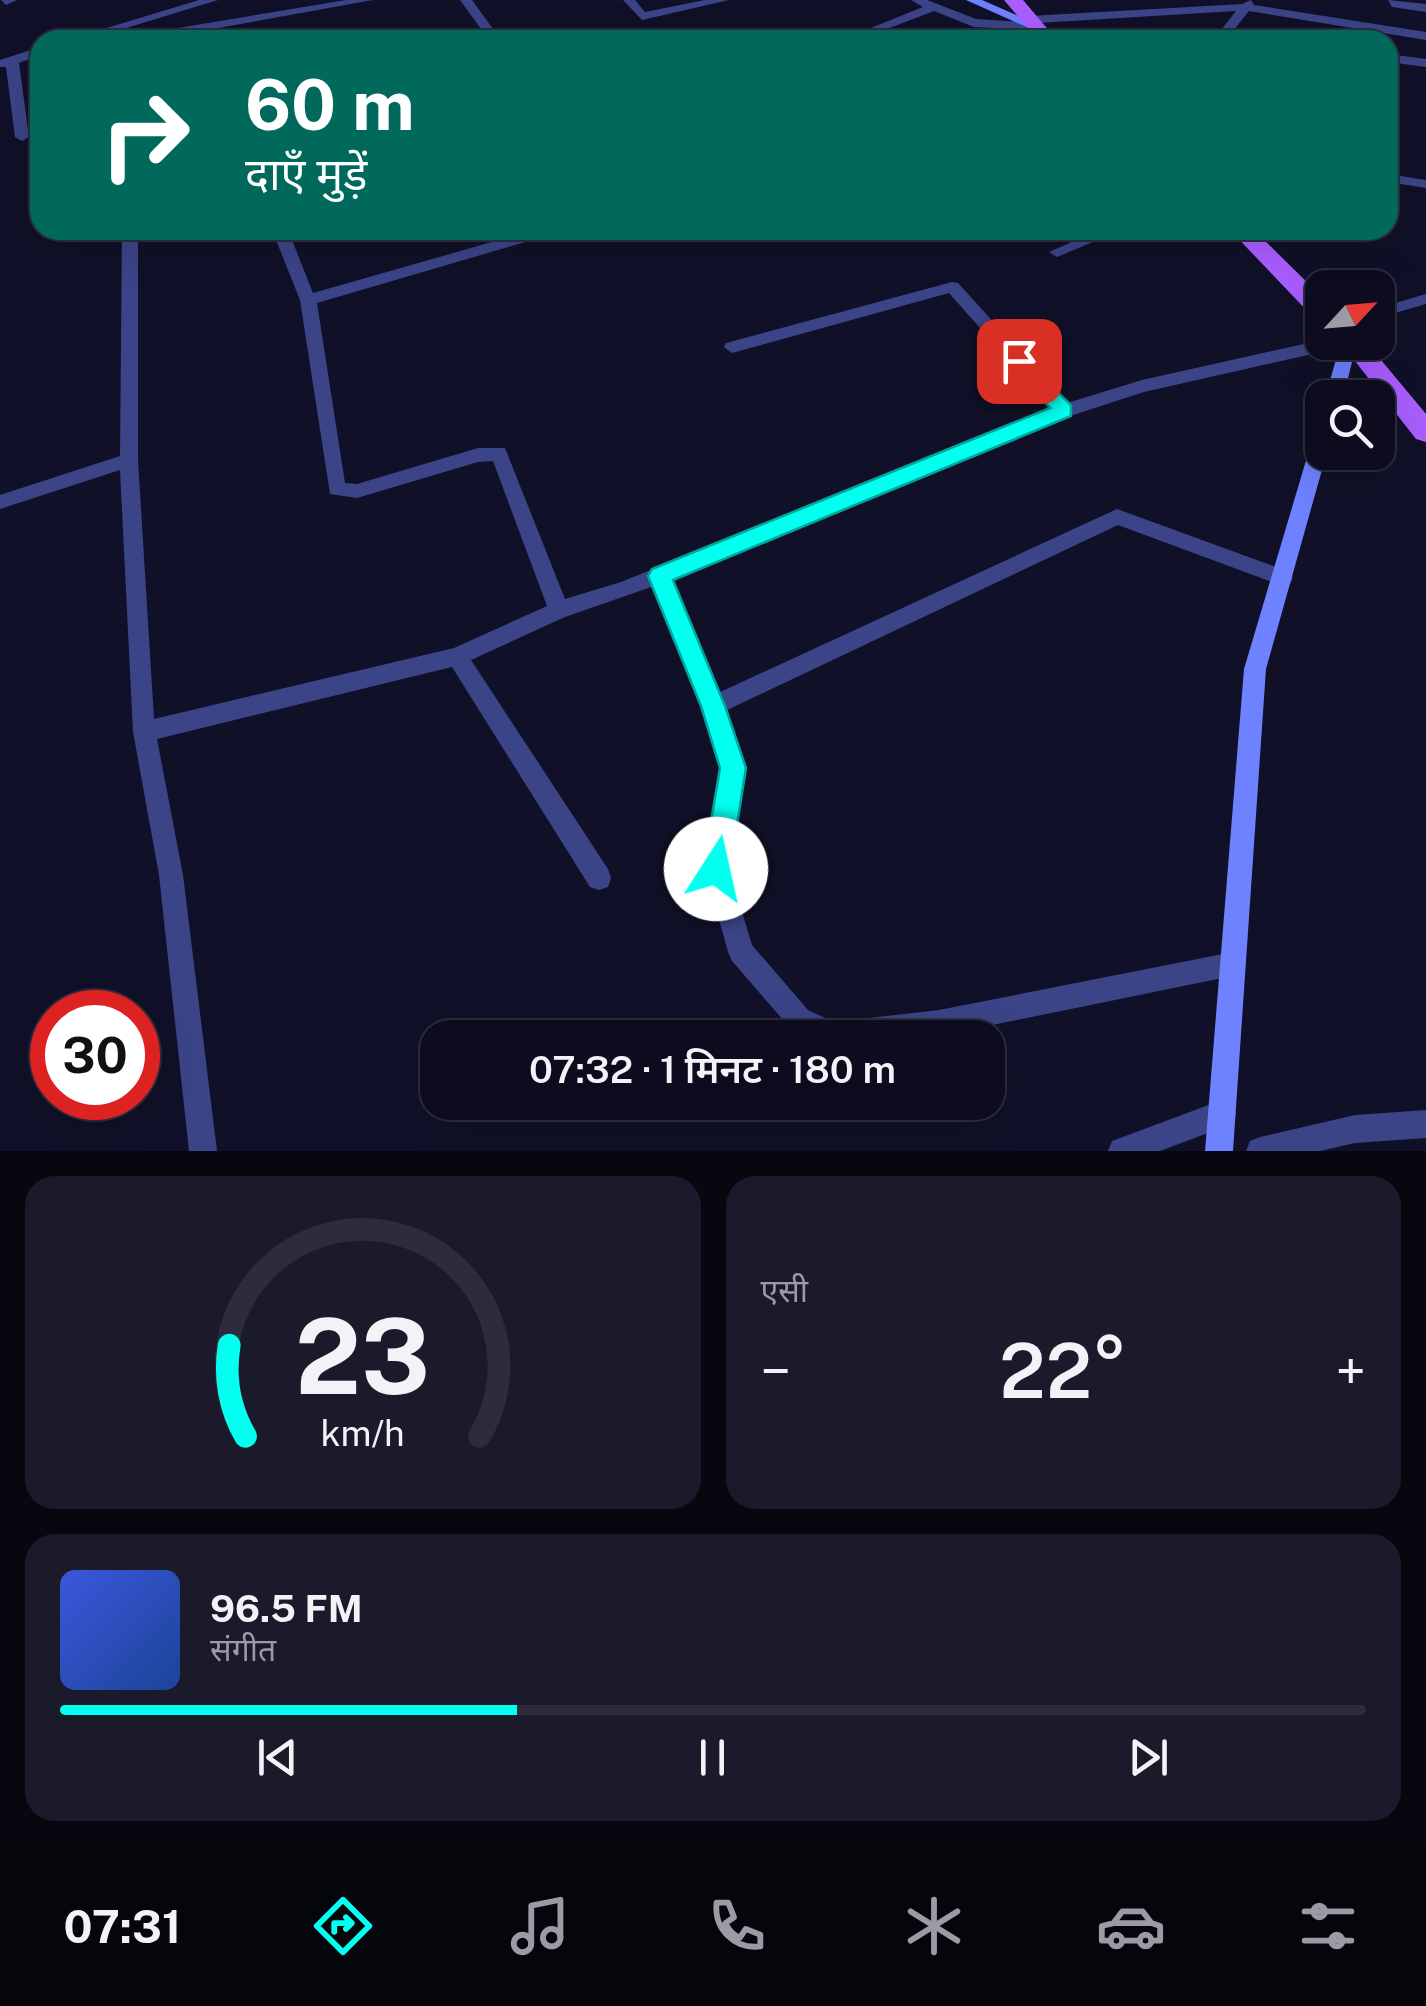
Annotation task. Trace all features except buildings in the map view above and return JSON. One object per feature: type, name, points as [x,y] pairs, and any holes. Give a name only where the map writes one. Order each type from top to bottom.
[{"type":"main road","points":[[1013,0],[1037,29]]},
{"type":"main road","points":[[1251,240],[1305,293]]},
{"type":"main road","points":[[1365,360],[1426,432]]},
{"type":"street","points":[[96,30],[129,16],[212,0]]},
{"type":"street","points":[[194,30],[368,0]]},
{"type":"street","points":[[466,0],[488,30]]},
{"type":"street","points":[[628,0],[642,16],[723,0]]},
{"type":"street","points":[[918,0],[974,23],[1037,29],[1185,4],[1248,4],[1393,30]]},
{"type":"street","points":[[972,0],[1037,29]]},
{"type":"street","points":[[1394,0],[1396,4],[1426,8]]},
{"type":"street","points":[[1226,30],[1248,4]]},
{"type":"street","points":[[873,30],[934,7]]},
{"type":"street","points":[[129,16],[133,30]]},
{"type":"street","points":[[1398,31],[1426,36]]},
{"type":"street","points":[[22,137],[6,62],[30,54]]},
{"type":"street","points":[[1398,59],[1426,63]]},
{"type":"street","points":[[1398,180],[1426,184]]},
{"type":"street","points":[[130,240],[129,460],[144,732],[170,875],[203,1151]]},
{"type":"street","points":[[284,240],[308,300],[337,490],[357,491],[478,455],[499,453],[559,610]]},
{"type":"street","points":[[308,300],[516,240]]},
{"type":"street","points":[[1057,252],[1088,240]]},
{"type":"street","points":[[732,347],[952,287],[1064,410]]},
{"type":"street","points":[[1395,308],[1426,299]]},
{"type":"street","points":[[144,732],[457,657],[559,610],[660,576],[1064,410],[1142,386],[1305,350]]},
{"type":"street","points":[[0,502],[129,460]]},
{"type":"street","points":[[1220,1151],[1256,669],[1313,470]]},
{"type":"street","points":[[713,706],[1117,517],[1283,578]]},
{"type":"street","points":[[660,576],[713,706],[733,768],[716,869],[742,952],[798,1020],[833,1035],[939,1022],[1234,965]]},
{"type":"street","points":[[457,657],[598,878]]},
{"type":"street","points":[[1122,1151],[1222,1114]]},
{"type":"street","points":[[1260,1151],[1361,1140],[1426,1124]]},
{"type":"route","points":[[716,869],[733,768],[713,706],[694,668],[660,576],[1064,410],[1019,361]]}]
